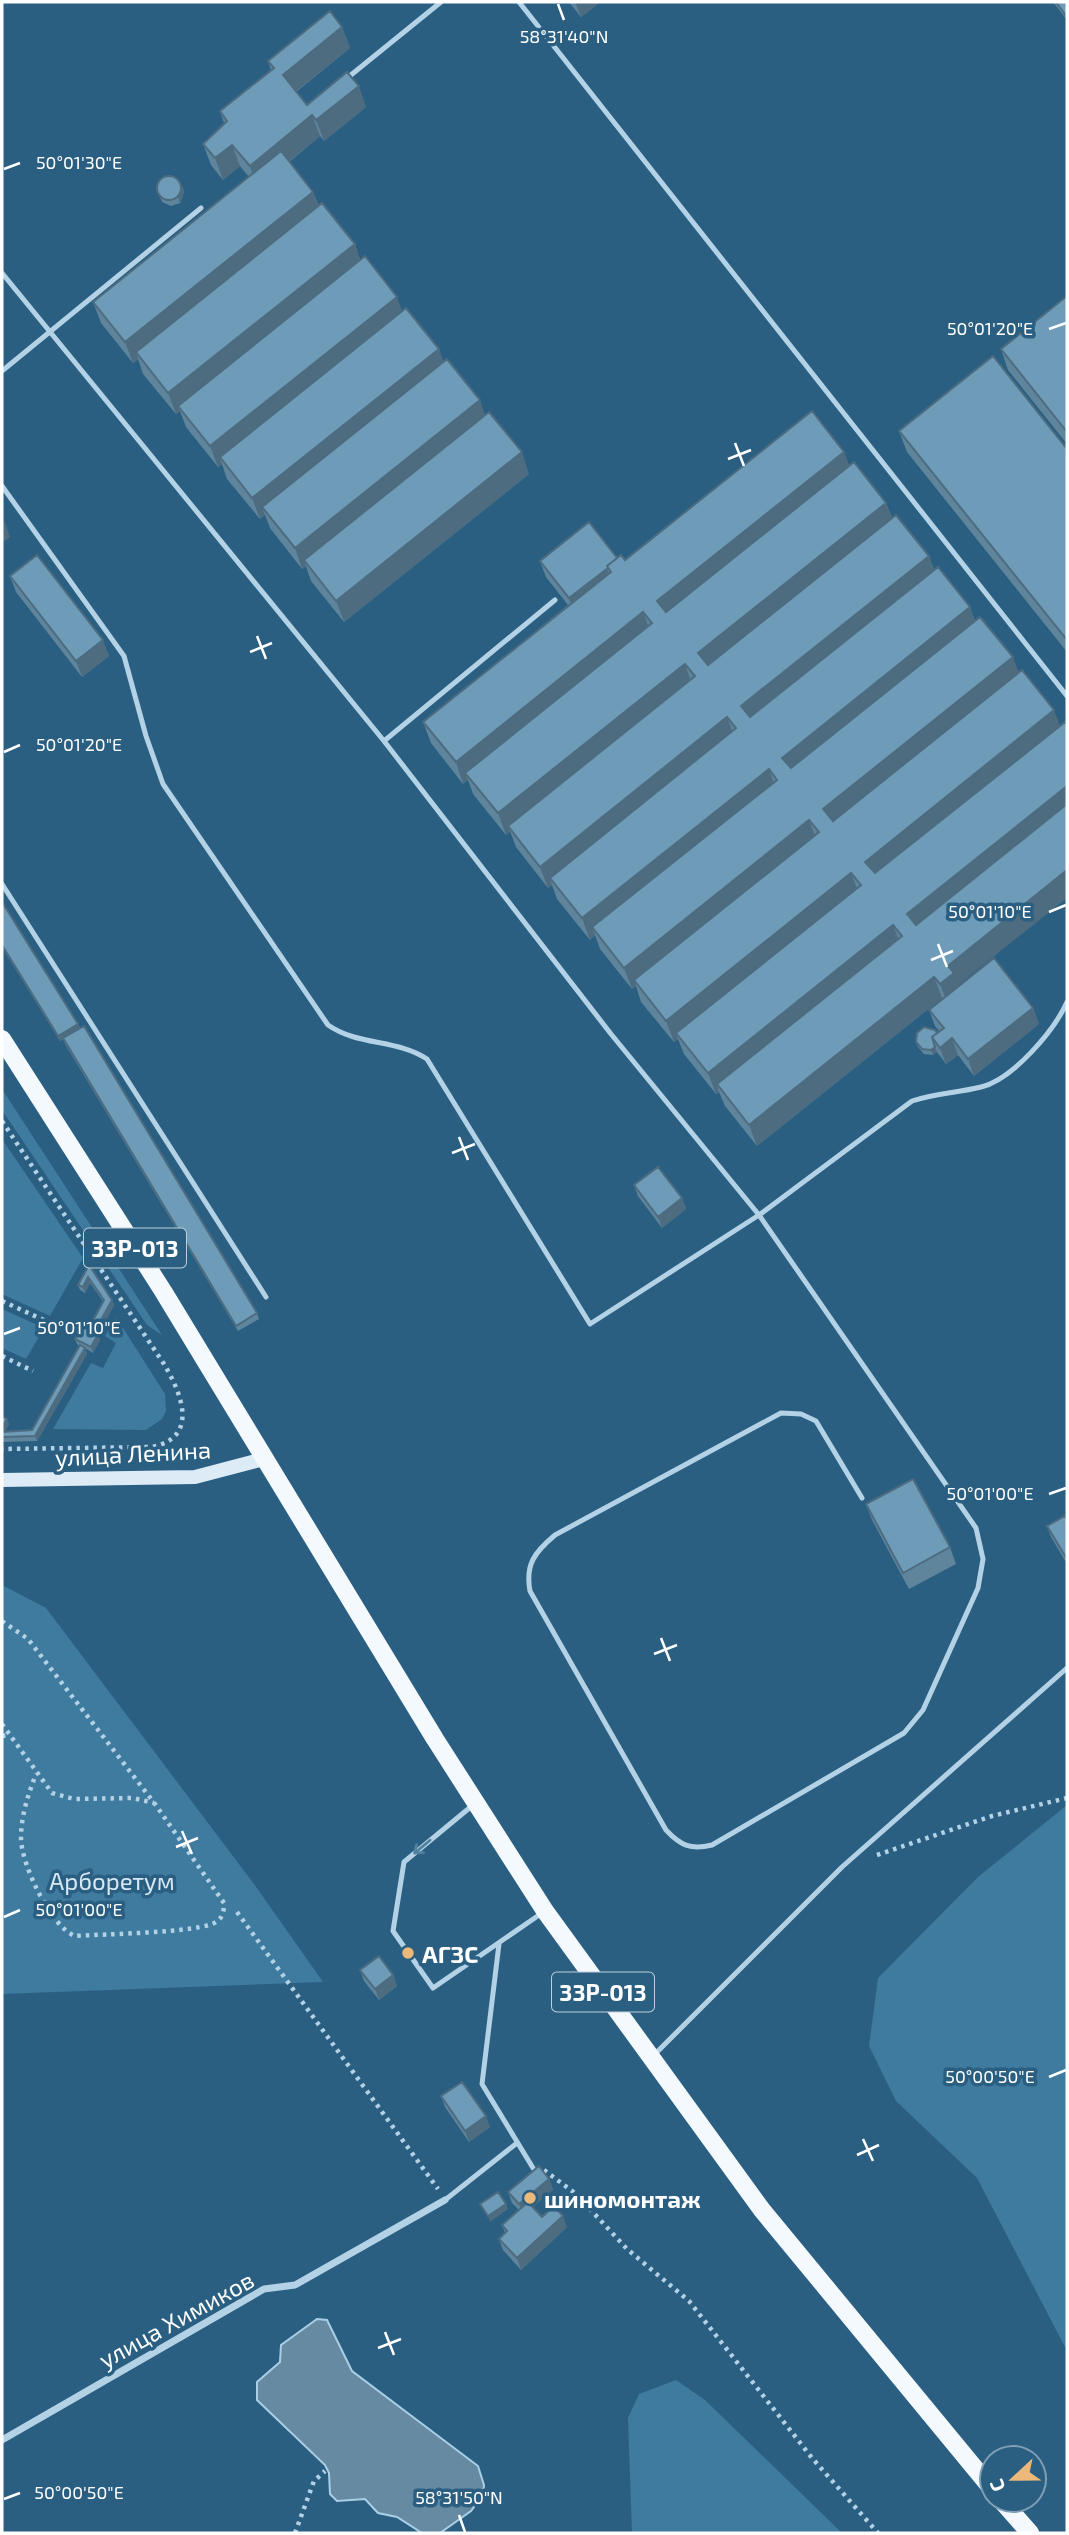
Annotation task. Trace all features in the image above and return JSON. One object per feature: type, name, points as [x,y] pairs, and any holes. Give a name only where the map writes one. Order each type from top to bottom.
[{"type":"main road","name":"33Р-013","points":[[2,1039],[163,1291],[475,1803],[545,1911],[762,2210],[978,2473]]},
{"type":"main road","name":"улица Ленина","points":[[2,1480],[195,1477],[264,1459]]},
{"type":"main road","points":[[1013,2514],[1030,2533]]},
{"type":"street","name":"улица Химиков","points":[[2,2440],[264,2289],[295,2285],[445,2200]]},
{"type":"lane","points":[[344,81],[441,2]]},
{"type":"lane","points":[[519,2],[1067,696]]},
{"type":"lane","points":[[2,371],[201,208]]},
{"type":"lane","points":[[2,273],[384,741],[611,1034],[759,1215],[975,1528],[984,1559],[978,1588],[923,1710],[904,1733],[712,1845],[695,1849],[678,1843],[666,1830],[530,1591],[527,1575],[530,1562],[555,1535],[781,1413],[801,1414],[816,1420],[862,1498]]},
{"type":"lane","points":[[2,486],[124,656],[132,675],[146,736],[163,784],[328,1026],[341,1034],[360,1040],[414,1050],[427,1059],[442,1078],[590,1324],[759,1215],[912,1101],[933,1094],[984,1087],[1000,1078],[1021,1062],[1045,1036],[1067,1002]]},
{"type":"lane","points":[[384,741],[555,600]]},
{"type":"lane","points":[[2,884],[266,1297]]},
{"type":"lane","points":[[651,2059],[842,1867],[1067,1668]]},
{"type":"lane","points":[[475,1803],[404,1862],[393,1931],[433,1988],[545,1911]]},
{"type":"lane","points":[[499,1944],[482,2084],[533,2168]]},
{"type":"lane","points":[[445,2200],[517,2143]]},
{"type":"path","points":[[2,1121],[164,1364],[181,1398],[183,1418],[171,1439],[152,1447],[2,1449]]},
{"type":"path","points":[[2,1301],[59,1327]]},
{"type":"path","points":[[2,1356],[33,1371]]},
{"type":"path","points":[[2,1621],[28,1639],[155,1804],[224,1903],[221,1917],[206,1926],[75,1936],[59,1926],[21,1849],[24,1813],[36,1774]]},
{"type":"path","points":[[2,1724],[52,1793],[61,1797],[144,1799],[155,1804]]},
{"type":"path","points":[[2,1736],[9,1735]]},
{"type":"path","points":[[842,1867],[992,1816],[1067,1798]]},
{"type":"path","points":[[237,1912],[445,2200]]},
{"type":"path","points":[[533,2168],[546,2171],[576,2194],[627,2249],[689,2301],[812,2458],[878,2533]]},
{"type":"path","points":[[295,2533],[314,2481],[325,2471]]},
{"type":"green space","points":[[2,1089],[162,1335],[147,1325],[2,1110]]},
{"type":"green space","points":[[2,1139],[83,1258],[50,1316],[2,1294]]},
{"type":"green space","points":[[2,1309],[44,1328],[26,1359],[2,1348]]},
{"type":"green space","points":[[116,1317],[165,1394],[166,1411],[162,1419],[146,1430],[53,1429],[91,1363],[103,1368],[116,1343],[105,1336]]},
{"type":"green space","name":"Арборетум","points":[[2,1585],[46,1608],[254,1884],[323,1982],[2,1994]]},
{"type":"green space","points":[[1067,1805],[1067,2351],[977,2178],[896,2101],[869,2046],[878,1978],[978,1877]]},
{"type":"green space","points":[[676,2380],[705,2400],[842,2533],[632,2533],[628,2418],[639,2394]]},
{"type":"shaded area","points":[[317,2319],[327,2320],[352,2371],[478,2466],[484,2485],[483,2495],[471,2511],[440,2533],[422,2533],[397,2517],[378,2513],[365,2499],[337,2501],[330,2494],[329,2473],[325,2465],[257,2400],[257,2382],[280,2362],[281,2345]]},
{"type":"building","points":[[1056,2],[1067,2],[1067,17]]},
{"type":"building","points":[[330,11],[342,27],[283,75],[307,105],[347,72],[359,86],[316,120],[312,115],[250,166],[232,145],[215,158],[203,144],[227,121],[220,111],[274,68],[268,61]]},
{"type":"building","points":[[281,151],[313,192],[125,342],[93,302]]},
{"type":"building","points":[[169,176],[177,180],[181,188],[177,196],[169,200],[161,196],[157,188],[161,180]]},
{"type":"building","points":[[322,203],[355,244],[168,393],[136,352]]},
{"type":"building","points":[[365,256],[397,297],[210,446],[178,406]]},
{"type":"building","points":[[1067,296],[1067,432],[1001,349]]},
{"type":"building","points":[[406,308],[439,349],[252,498],[220,457]]},
{"type":"building","points":[[993,356],[1067,449],[1067,640],[899,431]]},
{"type":"building","points":[[447,359],[480,400],[295,548],[262,507]]},
{"type":"building","points":[[812,411],[844,452],[657,601],[666,612],[854,462],[886,503],[698,653],[708,665],[896,515],[929,556],[741,706],[750,717],[938,567],[970,607],[782,758],[791,768],[980,617],[1013,657],[823,809],[833,821],[1022,670],[1054,710],[865,862],[875,873],[1065,722],[1067,786],[907,914],[916,925],[1067,804],[1067,870],[948,966],[954,973],[940,984],[934,977],[749,1125],[717,1084],[902,936],[893,925],[708,1073],[676,1033],[861,885],[851,873],[666,1021],[634,980],[819,832],[809,820],[624,968],[592,927],[777,780],[769,769],[582,918],[550,878],[736,728],[727,717],[540,867],[508,826],[695,676],[685,664],[498,813],[465,773],[652,623],[643,612],[456,762],[423,722],[611,572],[607,566],[621,555],[625,560]]},
{"type":"building","points":[[489,412],[522,452],[336,601],[304,560]]},
{"type":"building","points":[[589,522],[617,558],[569,598],[540,561]]},
{"type":"building","points":[[37,555],[103,640],[76,661],[10,576]]},
{"type":"building","points":[[2,902],[78,1024],[58,1036],[2,945]]},
{"type":"building","points":[[994,958],[1033,1008],[968,1059],[952,1038],[940,1048],[932,1037],[944,1028],[929,1010]]},
{"type":"building","points":[[84,1026],[257,1313],[236,1326],[63,1038]]},
{"type":"building","points":[[924,1027],[937,1033],[932,1037],[935,1047],[931,1050],[922,1049],[916,1042],[917,1033]]},
{"type":"building","points":[[658,1167],[682,1198],[658,1217],[634,1185]]},
{"type":"building","points":[[89,1265],[112,1300],[96,1329],[90,1326],[104,1300],[88,1277],[83,1287],[78,1285]]},
{"type":"building","points":[[82,1326],[98,1334],[91,1347],[75,1339]]},
{"type":"building","points":[[80,1345],[85,1348],[35,1436],[2,1437],[2,1432],[32,1430]]},
{"type":"building","points":[[913,1479],[950,1547],[903,1573],[866,1504]]},
{"type":"building","points":[[1065,1516],[1067,1520],[1067,1559],[1047,1526]]},
{"type":"building","points":[[379,1956],[393,1975],[375,1989],[360,1970]]},
{"type":"building","points":[[462,2082],[486,2116],[465,2131],[441,2096]]},
{"type":"building","points":[[539,2166],[549,2179],[519,2204],[508,2192]]},
{"type":"building","points":[[498,2192],[506,2204],[488,2216],[480,2204]]},
{"type":"building","points":[[528,2202],[542,2217],[554,2206],[563,2216],[517,2258],[499,2239],[507,2231],[502,2225]]},
{"type":"place","name":"АГЗС","points":[[408,1953]]},
{"type":"place","name":"шиномонтаж","points":[[530,2198]]}]
